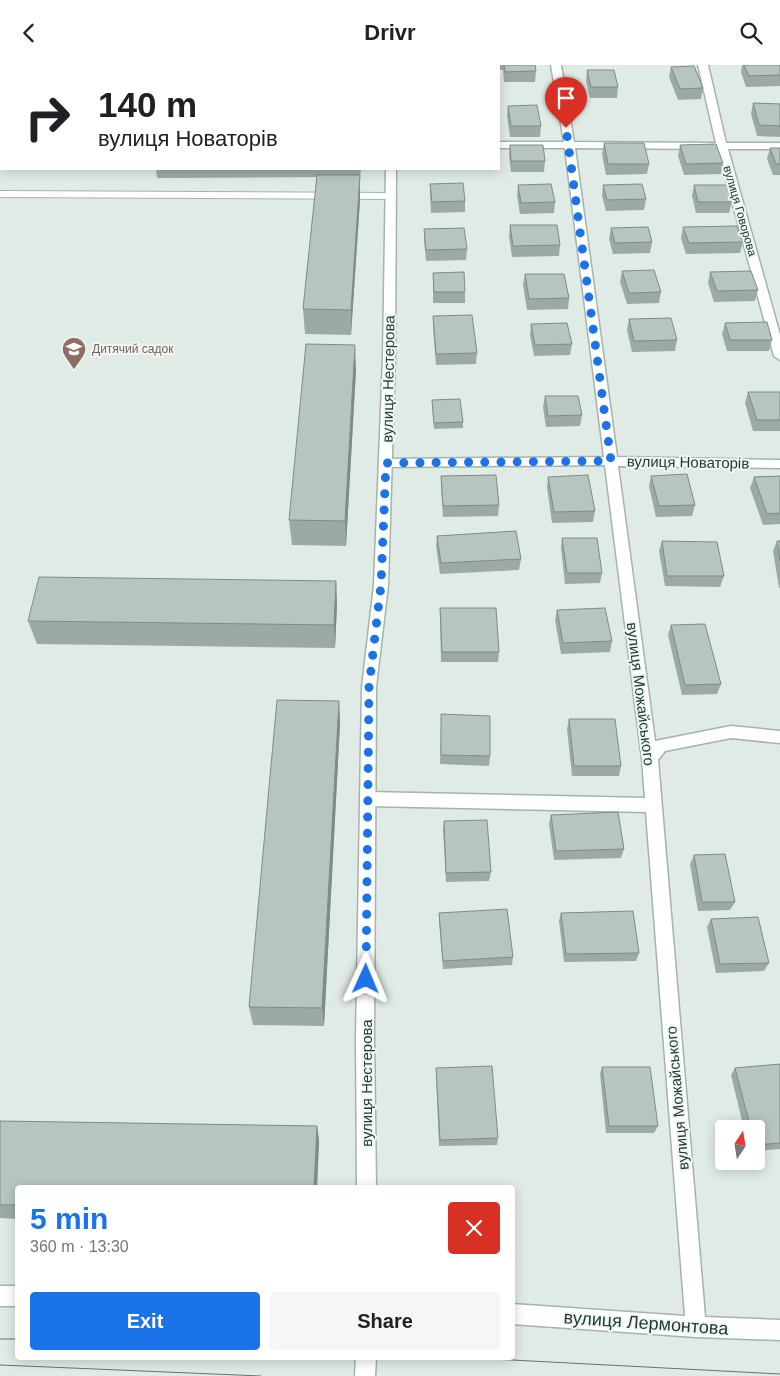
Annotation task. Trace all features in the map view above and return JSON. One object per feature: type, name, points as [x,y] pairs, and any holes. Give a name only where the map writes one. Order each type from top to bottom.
[{"type":"street","name":"вулиця Можайського","points":[[556,65],[569,144],[650,759],[696,1327]]},
{"type":"street","name":"вулиця Говорова","points":[[703,65],[722,146],[780,356]]},
{"type":"street","points":[[500,145],[780,146]]},
{"type":"street","name":"вулиця Нестерова","points":[[366,1185],[365,1038],[369,687],[381,585],[390,358],[391,170]]},
{"type":"street","name":"вулиця Новаторів","points":[[386,463],[611,461],[780,464]]},
{"type":"street","points":[[650,759],[660,746],[731,732],[780,737]]},
{"type":"street","points":[[368,799],[653,805]]},
{"type":"street","points":[[0,1296],[15,1296]]},
{"type":"street","name":"вулиця Лермонтова","points":[[515,1313],[696,1327],[780,1331]]},
{"type":"street","points":[[364,1376],[366,1360]]},
{"type":"lane","points":[[0,194],[390,195]]},
{"type":"building","points":[[504,65],[535,65],[536,71],[505,72]]},
{"type":"building","points":[[744,65],[780,65],[780,75],[749,76]]},
{"type":"building","points":[[694,66],[703,88],[680,89],[671,67]]},
{"type":"building","points":[[587,70],[614,70],[618,87],[591,87]]},
{"type":"building","points":[[753,103],[780,104],[780,126],[759,125]]},
{"type":"building","points":[[537,105],[541,126],[511,126],[508,106]]},
{"type":"building","points":[[604,143],[644,143],[649,164],[608,164]]},
{"type":"building","points":[[716,144],[723,163],[686,164],[680,145]]},
{"type":"building","points":[[510,145],[543,145],[545,161],[511,161]]},
{"type":"building","points":[[770,148],[780,148],[780,164],[776,164]]},
{"type":"building","points":[[317,175],[360,175],[351,310],[303,309]]},
{"type":"building","points":[[463,183],[465,201],[432,202],[430,184]]},
{"type":"building","points":[[551,184],[555,202],[521,203],[518,185]]},
{"type":"building","points":[[642,184],[646,199],[607,200],[603,185]]},
{"type":"building","points":[[694,185],[727,185],[732,202],[698,202]]},
{"type":"building","points":[[510,225],[557,225],[560,245],[513,246]]},
{"type":"building","points":[[737,226],[743,242],[689,243],[683,227]]},
{"type":"building","points":[[648,227],[652,242],[615,243],[611,228]]},
{"type":"building","points":[[464,228],[467,249],[426,250],[424,229]]},
{"type":"building","points":[[654,270],[661,292],[629,293],[622,271]]},
{"type":"building","points":[[751,271],[758,290],[717,291],[710,272]]},
{"type":"building","points":[[464,272],[465,292],[434,292],[433,273]]},
{"type":"building","points":[[525,274],[564,274],[569,298],[529,299]]},
{"type":"building","points":[[472,315],[477,353],[436,354],[433,316]]},
{"type":"building","points":[[671,318],[677,340],[634,341],[629,319]]},
{"type":"building","points":[[767,322],[772,340],[730,340],[725,323]]},
{"type":"building","points":[[567,323],[572,344],[535,345],[531,324]]},
{"type":"building","points":[[306,344],[355,345],[345,521],[289,520]]},
{"type":"building","points":[[748,392],[780,392],[780,420],[757,420]]},
{"type":"building","points":[[545,396],[578,396],[582,415],[548,416]]},
{"type":"building","points":[[460,399],[463,422],[434,423],[432,400]]},
{"type":"building","points":[[687,474],[695,505],[659,506],[651,476]]},
{"type":"building","points":[[496,475],[499,505],[443,506],[441,476]]},
{"type":"building","points":[[588,475],[595,511],[554,512],[548,477]]},
{"type":"building","points":[[780,476],[780,513],[767,514],[754,477]]},
{"type":"building","points":[[516,531],[521,559],[441,563],[437,536]]},
{"type":"building","points":[[562,538],[597,538],[602,573],[567,573]]},
{"type":"building","points":[[662,541],[717,542],[724,576],[667,576]]},
{"type":"building","points":[[777,541],[780,541],[780,561]]},
{"type":"building","points":[[39,577],[336,581],[334,625],[28,621]]},
{"type":"building","points":[[440,608],[496,608],[499,652],[442,652]]},
{"type":"building","points":[[605,608],[612,641],[563,643],[557,610]]},
{"type":"building","points":[[705,624],[721,684],[685,685],[671,625]]},
{"type":"building","points":[[277,700],[339,701],[322,1008],[249,1007]]},
{"type":"building","points":[[441,714],[490,716],[490,756],[441,755]]},
{"type":"building","points":[[569,719],[615,719],[621,766],[574,766]]},
{"type":"building","points":[[618,812],[624,849],[556,851],[551,815]]},
{"type":"building","points":[[487,820],[491,872],[446,873],[444,821]]},
{"type":"building","points":[[725,854],[735,902],[702,902],[694,855]]},
{"type":"building","points":[[507,909],[513,957],[443,961],[439,913]]},
{"type":"building","points":[[633,911],[639,953],[566,954],[561,913]]},
{"type":"building","points":[[758,917],[769,963],[720,964],[711,919]]},
{"type":"building","points":[[780,1064],[780,1143],[765,1144],[765,1120],[749,1120],[735,1068]]},
{"type":"building","points":[[492,1066],[498,1138],[440,1140],[436,1068]]},
{"type":"building","points":[[602,1067],[650,1067],[658,1126],[609,1126]]},
{"type":"building","points":[[0,1121],[317,1126],[314,1185],[15,1185],[15,1205],[0,1205]]},
{"type":"tram line","points":[[0,1339],[15,1339]]},
{"type":"tram line","points":[[512,1360],[780,1374]]},
{"type":"tram line","points":[[0,1365],[261,1376]]},
{"type":"place","name":"Дитячий садок","points":[[74,370]]},
{"type":"route","points":[[366,979],[369,687],[381,585],[386,463],[611,461],[566,128]]}]
